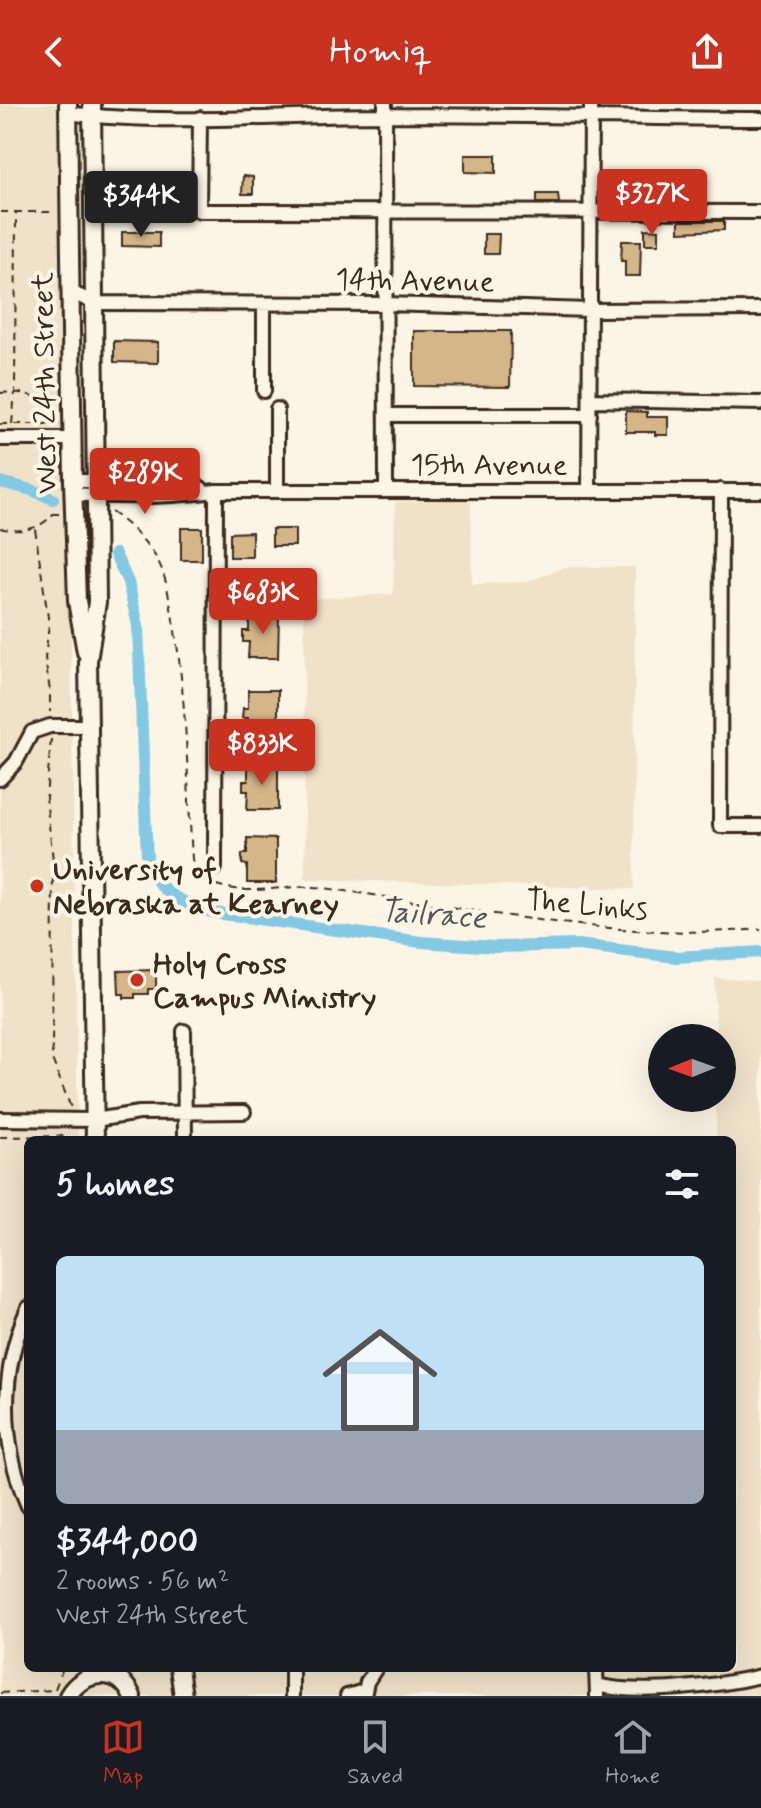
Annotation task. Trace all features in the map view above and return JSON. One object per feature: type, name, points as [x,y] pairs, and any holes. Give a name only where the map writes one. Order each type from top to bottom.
[{"type":"main road","name":"West 24th Street","points":[[68,109],[77,601],[88,661],[95,1136]]},
{"type":"main road","name":"West 24th Street","points":[[88,661],[97,602],[98,497],[92,110]]},
{"type":"main road","points":[[180,1672],[183,1696]]},
{"type":"main road","points":[[70,1684],[100,1674],[119,1680],[130,1691]]},
{"type":"street","points":[[589,490],[591,104]]},
{"type":"street","points":[[68,109],[200,118],[385,109],[591,118],[761,119]]},
{"type":"street","points":[[385,109],[386,490]]},
{"type":"street","points":[[200,118],[199,211],[761,212]]},
{"type":"street","name":"14th Avenue","points":[[71,292],[94,303],[386,304],[590,310],[761,309]]},
{"type":"street","points":[[264,304],[264,391]]},
{"type":"street","points":[[590,400],[761,403]]},
{"type":"street","points":[[277,409],[277,490]]},
{"type":"street","points":[[386,415],[590,415]]},
{"type":"street","points":[[0,439],[72,439]]},
{"type":"street","name":"15th Avenue","points":[[73,488],[98,497],[277,490],[761,491]]},
{"type":"street","points":[[721,490],[720,826],[761,826]]},
{"type":"street","points":[[215,868],[216,491]]},
{"type":"street","points":[[0,779],[16,762],[32,732],[50,726],[89,726]]},
{"type":"street","points":[[184,1031],[185,1136]]},
{"type":"street","points":[[0,1119],[95,1120],[139,1113],[244,1112]]},
{"type":"street","points":[[24,1317],[7,1365],[2,1411],[10,1463],[24,1496]]},
{"type":"street","points":[[292,1672],[292,1696]]},
{"type":"street","points":[[347,1696],[364,1694],[374,1672]]},
{"type":"street","points":[[597,1690],[639,1690],[732,1682],[761,1676]]},
{"type":"street","points":[[732,1682],[734,1696]]},
{"type":"path","points":[[0,212],[59,212]]},
{"type":"path","points":[[12,424],[16,213]]},
{"type":"path","points":[[0,393],[15,392],[39,399],[47,412],[47,424]]},
{"type":"path","points":[[0,424],[62,424]]},
{"type":"path","name":"The Links","points":[[98,497],[158,561],[169,596],[177,641],[192,859],[199,876],[207,882],[234,890],[322,888],[507,917],[609,926],[729,932],[761,929]]},
{"type":"path","points":[[0,528],[17,531],[45,523],[53,514],[74,514]]},
{"type":"path","points":[[34,527],[49,624],[45,658],[50,691],[51,747],[46,798],[53,860],[52,1059],[70,1101],[72,1120]]},
{"type":"path","points":[[0,1137],[24,1137]]},
{"type":"path","points":[[0,1693],[70,1684]]},
{"type":"path","points":[[54,1696],[70,1684]]},
{"type":"shaded area","name":"University of Nebraska at Kearney","points":[[0,104],[57,104],[71,638],[78,1136],[24,1136],[24,1672],[736,1672],[736,1136],[716,1136],[716,1112],[736,1112],[736,1024],[716,1024],[715,978],[761,981],[761,1696],[0,1696]]},
{"type":"shaded area","points":[[471,499],[472,584],[527,582],[564,567],[635,567],[634,889],[305,879],[304,599],[393,594],[395,502]]},
{"type":"building","points":[[465,155],[496,155],[496,173],[465,172]]},
{"type":"building","points":[[243,176],[253,177],[253,194],[242,194]]},
{"type":"building","points":[[537,194],[558,194],[559,203],[537,203]]},
{"type":"building","points":[[679,221],[724,221],[724,230],[679,232]]},
{"type":"building","points":[[645,229],[659,230],[659,244],[645,244]]},
{"type":"building","points":[[122,232],[159,232],[159,247],[122,246]]},
{"type":"building","points":[[484,234],[499,234],[498,254],[484,254]]},
{"type":"building","points":[[622,241],[641,241],[640,276],[625,276],[625,261],[621,261]]},
{"type":"building","points":[[414,331],[511,331],[510,387],[414,386]]},
{"type":"building","points":[[114,341],[158,342],[158,363],[114,362]]},
{"type":"building","points":[[626,411],[647,412],[647,417],[668,417],[668,435],[626,432]]},
{"type":"building","points":[[181,528],[202,528],[202,560],[181,560]]},
{"type":"building","points":[[272,529],[295,529],[295,546],[272,546]]},
{"type":"building","points":[[252,532],[252,557],[230,557],[230,533]]},
{"type":"building","points":[[249,614],[279,614],[278,658],[248,658],[249,642],[243,642],[243,631],[249,631]]},
{"type":"building","points":[[248,690],[278,690],[278,734],[248,734],[248,718],[242,718],[243,708],[248,708]]},
{"type":"building","points":[[248,764],[278,764],[278,810],[247,810],[248,791],[243,791],[243,781],[248,781]]},
{"type":"building","points":[[247,838],[276,839],[276,883],[247,883],[247,865],[242,864],[242,854],[247,854]]},
{"type":"building","name":"Holy Cross Campus Ministry","points":[[156,970],[156,989],[148,989],[148,994],[135,994],[135,998],[124,998],[124,994],[119,994],[118,971]]},
{"type":"waterway","name":"Tailrace","points":[[0,482],[53,499]]},
{"type":"waterway","name":"Tailrace","points":[[115,554],[128,582],[138,626],[147,859],[157,881],[173,896],[215,913],[421,942],[495,947],[578,945],[676,957],[761,952]]},
{"type":"place","name":"University of Nebraska at Kearney","points":[[37,886]]},
{"type":"place","name":"Holy Cross Campus Ministry","points":[[137,980]]}]
